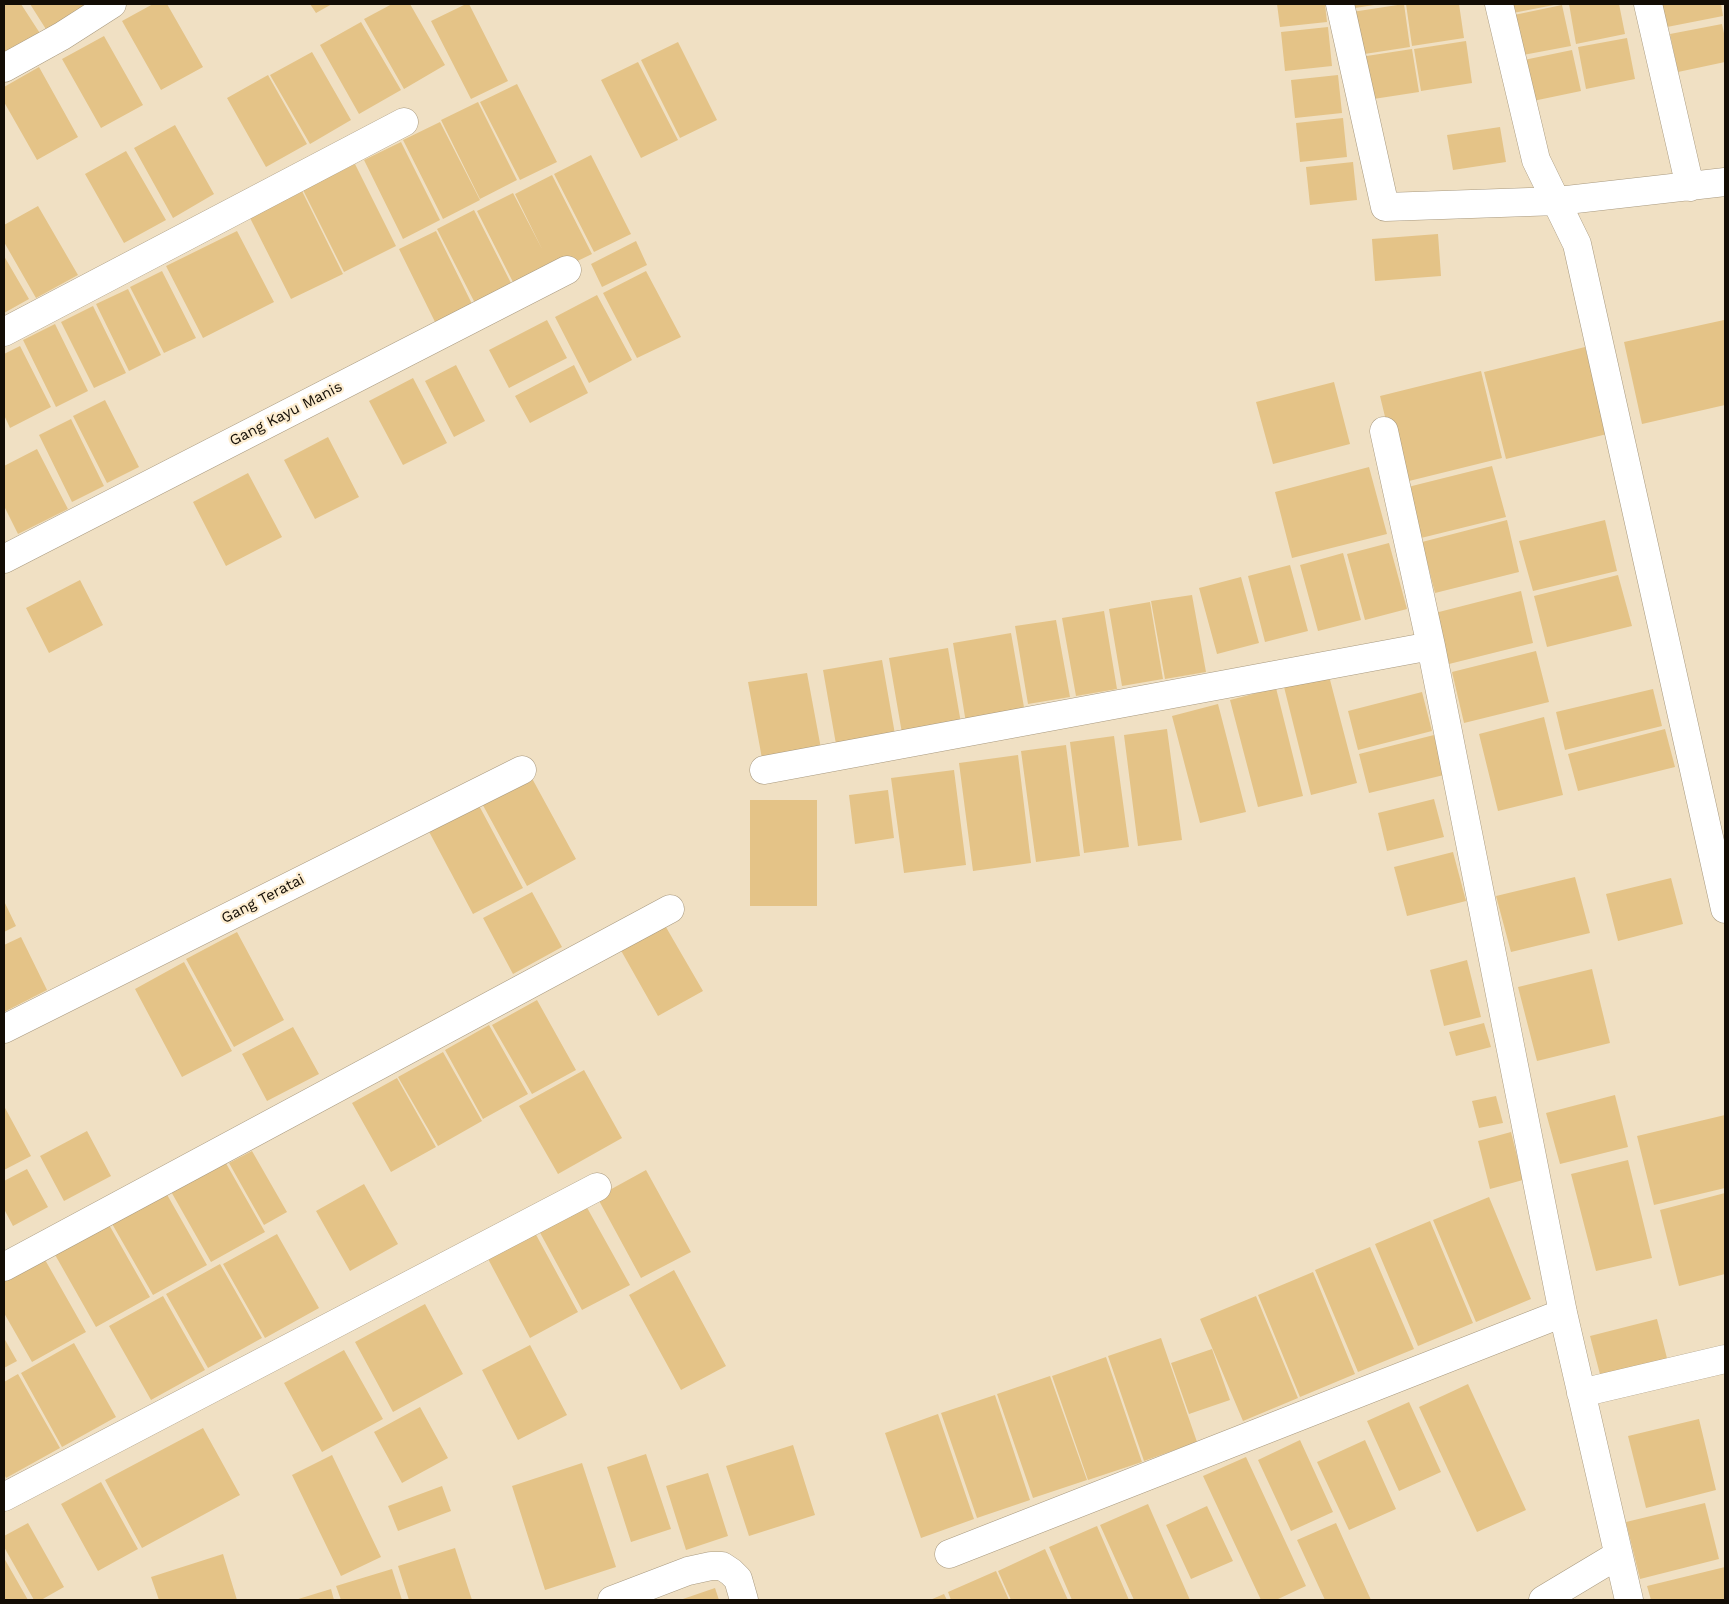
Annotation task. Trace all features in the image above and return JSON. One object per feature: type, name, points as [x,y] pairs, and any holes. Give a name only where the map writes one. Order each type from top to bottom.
[{"type":"street","points":[[4,68],[62,36],[112,4]]},
{"type":"street","points":[[1340,4],[1385,207],[1558,201],[1725,182]]},
{"type":"street","points":[[1499,4],[1536,160],[1558,201],[1577,244],[1725,909]]},
{"type":"street","points":[[1648,4],[1690,187]]},
{"type":"street","points":[[4,332],[404,122]]},
{"type":"street","name":"Gang Kayu Manis","points":[[4,559],[567,270]]},
{"type":"street","points":[[1384,431],[1431,646],[1563,1313],[1629,1600]]},
{"type":"street","points":[[764,770],[1431,646]]},
{"type":"street","name":"Gang Teratai","points":[[4,1029],[522,770]]},
{"type":"street","points":[[4,1267],[670,909]]},
{"type":"street","points":[[4,1497],[597,1187]]},
{"type":"street","points":[[949,1554],[1563,1313]]},
{"type":"street","points":[[1581,1393],[1725,1359]]},
{"type":"street","points":[[1543,1600],[1618,1555]]},
{"type":"street","points":[[612,1600],[688,1571],[711,1566],[722,1566],[738,1579],[744,1600]]},
{"type":"building","points":[[4,4],[21,4],[43,38],[4,63]]},
{"type":"building","points":[[30,4],[95,4],[49,34]]},
{"type":"building","points":[[153,4],[167,4],[203,67],[161,90],[122,21]]},
{"type":"building","points":[[310,4],[332,4],[316,13]]},
{"type":"building","points":[[392,4],[410,4],[445,65],[404,89],[364,19]]},
{"type":"building","points":[[469,4],[508,81],[471,99],[431,21]]},
{"type":"building","points":[[1277,4],[1325,4],[1327,22],[1280,27]]},
{"type":"building","points":[[1348,4],[1374,4],[1374,5],[1349,9]]},
{"type":"building","points":[[1404,4],[1410,47],[1358,55],[1352,12]]},
{"type":"building","points":[[1406,4],[1459,4],[1464,38],[1412,46]]},
{"type":"building","points":[[1511,4],[1554,4],[1554,5],[1513,13]]},
{"type":"building","points":[[1569,4],[1619,4],[1625,34],[1576,44]]},
{"type":"building","points":[[1662,4],[1721,4],[1723,16],[1667,27]]},
{"type":"building","points":[[1562,5],[1571,46],[1523,55],[1514,15]]},
{"type":"building","points":[[361,22],[401,90],[359,114],[320,45]]},
{"type":"building","points":[[1722,24],[1725,38],[1725,62],[1678,72],[1670,34]]},
{"type":"building","points":[[1328,27],[1332,66],[1285,71],[1281,32]]},
{"type":"building","points":[[104,36],[143,105],[101,128],[62,59]]},
{"type":"building","points":[[1627,38],[1635,79],[1586,89],[1578,47]]},
{"type":"building","points":[[1466,41],[1472,83],[1421,91],[1414,49]]},
{"type":"building","points":[[678,42],[717,120],[680,138],[641,60]]},
{"type":"building","points":[[1412,49],[1419,92],[1367,100],[1360,57]]},
{"type":"building","points":[[1572,50],[1581,91],[1533,101],[1524,60]]},
{"type":"building","points":[[312,52],[351,120],[310,144],[270,75]]},
{"type":"building","points":[[638,62],[678,140],[641,158],[601,80]]},
{"type":"building","points":[[39,67],[78,137],[37,160],[4,102],[4,87]]},
{"type":"building","points":[[268,75],[307,144],[266,167],[227,98]]},
{"type":"building","points":[[1338,75],[1342,113],[1295,118],[1291,80]]},
{"type":"building","points":[[517,84],[557,162],[520,180],[480,102]]},
{"type":"building","points":[[478,102],[517,180],[480,199],[441,120]]},
{"type":"building","points":[[1343,118],[1347,157],[1300,162],[1296,123]]},
{"type":"building","points":[[440,122],[480,200],[443,219],[403,140]]},
{"type":"building","points":[[175,125],[214,194],[173,218],[134,148]]},
{"type":"building","points":[[1500,127],[1506,162],[1453,170],[1447,135]]},
{"type":"building","points":[[401,142],[440,220],[403,239],[364,160]]},
{"type":"building","points":[[126,151],[166,220],[124,243],[85,174]]},
{"type":"building","points":[[591,155],[631,234],[594,252],[554,174]]},
{"type":"building","points":[[1353,162],[1357,200],[1310,205],[1306,167]]},
{"type":"building","points":[[355,164],[396,246],[344,272],[303,190]]},
{"type":"building","points":[[552,175],[592,254],[517,290],[477,211],[513,193],[542,249],[515,194]]},
{"type":"building","points":[[302,191],[343,274],[291,299],[250,218]]},
{"type":"building","points":[[38,206],[78,275],[36,298],[4,242],[4,225]]},
{"type":"building","points":[[474,210],[514,289],[477,307],[437,229]]},
{"type":"building","points":[[237,231],[274,302],[203,338],[166,266]]},
{"type":"building","points":[[436,231],[475,310],[438,328],[399,249]]},
{"type":"building","points":[[1438,234],[1441,276],[1375,281],[1372,239]]},
{"type":"building","points":[[636,241],[647,265],[602,287],[591,264]]},
{"type":"building","points":[[4,256],[29,299],[4,313]]},
{"type":"building","points":[[162,271],[196,338],[164,353],[130,287]]},
{"type":"building","points":[[646,271],[681,337],[637,358],[603,293]]},
{"type":"building","points":[[128,289],[161,355],[129,371],[96,304]]},
{"type":"building","points":[[597,295],[632,360],[589,383],[555,317]]},
{"type":"building","points":[[93,306],[126,373],[94,388],[61,322]]},
{"type":"building","points":[[547,320],[567,358],[509,388],[489,350]]},
{"type":"building","points":[[1724,320],[1725,405],[1642,424],[1624,342]]},
{"type":"building","points":[[55,324],[88,391],[56,407],[23,340]]},
{"type":"building","points":[[20,346],[51,407],[10,428],[4,415],[4,354]]},
{"type":"building","points":[[1585,347],[1607,434],[1506,459],[1484,372]]},
{"type":"building","points":[[456,365],[485,421],[454,437],[425,381]]},
{"type":"building","points":[[574,365],[588,393],[530,423],[515,396]]},
{"type":"building","points":[[1481,371],[1502,458],[1401,483],[1380,396]]},
{"type":"building","points":[[413,378],[447,443],[403,465],[369,401]]},
{"type":"building","points":[[1334,382],[1350,444],[1273,464],[1256,402]]},
{"type":"building","points":[[105,400],[139,467],[107,483],[73,416]]},
{"type":"building","points":[[71,419],[104,486],[72,502],[39,435]]},
{"type":"building","points":[[328,437],[359,497],[315,519],[284,460]]},
{"type":"building","points":[[37,449],[68,509],[18,534],[4,506],[4,466]]},
{"type":"building","points":[[1492,466],[1506,517],[1421,538],[1408,487]]},
{"type":"building","points":[[1369,467],[1387,534],[1292,558],[1275,492]]},
{"type":"building","points":[[248,473],[282,537],[226,566],[193,502]]},
{"type":"building","points":[[1507,520],[1519,572],[1435,593],[1422,542]]},
{"type":"building","points":[[1605,520],[1617,571],[1533,591],[1519,541]]},
{"type":"building","points":[[1389,543],[1407,609],[1365,620],[1347,554]]},
{"type":"building","points":[[1343,553],[1361,620],[1318,631],[1300,565]]},
{"type":"building","points":[[1290,565],[1308,631],[1265,642],[1248,576]]},
{"type":"building","points":[[1618,575],[1632,626],[1547,647],[1534,596]]},
{"type":"building","points":[[1241,577],[1259,643],[1217,654],[1199,588]]},
{"type":"building","points":[[80,580],[103,625],[49,653],[26,608]]},
{"type":"building","points":[[1521,591],[1533,643],[1449,664],[1435,613]]},
{"type":"building","points":[[1192,595],[1206,672],[1165,679],[1151,601]]},
{"type":"building","points":[[1150,602],[1163,679],[1122,686],[1109,609]]},
{"type":"building","points":[[1104,611],[1117,689],[1076,696],[1062,618]]},
{"type":"building","points":[[1056,620],[1070,697],[1028,704],[1015,626]]},
{"type":"building","points":[[1011,633],[1025,713],[966,723],[953,643]]},
{"type":"building","points":[[948,648],[962,729],[903,739],[889,658]]},
{"type":"building","points":[[1536,651],[1549,702],[1464,723],[1452,672]]},
{"type":"building","points":[[882,660],[896,740],[837,750],[823,670]]},
{"type":"building","points":[[807,673],[822,754],[763,764],[748,682]]},
{"type":"building","points":[[1329,676],[1357,783],[1311,795],[1284,687]]},
{"type":"building","points":[[1276,688],[1303,796],[1258,807],[1230,700]]},
{"type":"building","points":[[1653,689],[1662,726],[1565,750],[1556,712]]},
{"type":"building","points":[[1422,692],[1432,731],[1358,750],[1348,711]]},
{"type":"building","points":[[1218,704],[1246,812],[1200,823],[1172,716]]},
{"type":"building","points":[[1544,717],[1563,795],[1498,811],[1479,734]]},
{"type":"building","points":[[1167,729],[1182,840],[1138,846],[1124,735]]},
{"type":"building","points":[[1665,729],[1675,767],[1578,791],[1568,754]]},
{"type":"building","points":[[1434,735],[1444,775],[1369,793],[1359,754]]},
{"type":"building","points":[[1114,736],[1129,847],[1084,853],[1070,742]]},
{"type":"building","points":[[1066,745],[1080,856],[1036,862],[1021,751]]},
{"type":"building","points":[[1018,755],[1031,863],[973,871],[959,763]]},
{"type":"building","points":[[954,770],[966,865],[904,873],[891,778]]},
{"type":"building","points":[[528,771],[576,859],[527,886],[479,798]]},
{"type":"building","points":[[888,790],[894,838],[855,844],[849,795]]},
{"type":"building","points":[[1434,799],[1444,837],[1387,851],[1378,813]]},
{"type":"building","points":[[476,800],[523,888],[473,914],[426,826]]},
{"type":"building","points":[[750,800],[817,800],[817,906],[750,906]]},
{"type":"building","points":[[1453,852],[1466,901],[1407,916],[1394,867]]},
{"type":"building","points":[[1575,877],[1590,933],[1511,952],[1496,896]]},
{"type":"building","points":[[1671,878],[1683,924],[1618,941],[1606,894]]},
{"type":"building","points":[[532,892],[562,947],[513,974],[483,918]]},
{"type":"building","points":[[4,901],[16,926],[4,932]]},
{"type":"building","points":[[663,922],[703,991],[658,1016],[619,947]]},
{"type":"building","points":[[237,932],[284,1020],[234,1047],[186,959]]},
{"type":"building","points":[[21,937],[47,990],[4,1012],[4,945]]},
{"type":"building","points":[[1467,960],[1481,1017],[1444,1026],[1430,970]]},
{"type":"building","points":[[184,962],[232,1051],[182,1077],[135,989]]},
{"type":"building","points":[[1592,969],[1610,1043],[1537,1061],[1518,987]]},
{"type":"building","points":[[537,1000],[576,1070],[532,1094],[492,1025]]},
{"type":"building","points":[[1484,1023],[1491,1047],[1456,1056],[1449,1032]]},
{"type":"building","points":[[489,1025],[528,1094],[483,1119],[445,1050]]},
{"type":"building","points":[[293,1027],[319,1074],[267,1101],[242,1054]]},
{"type":"building","points":[[443,1052],[482,1121],[438,1146],[398,1077]]},
{"type":"building","points":[[584,1070],[622,1138],[558,1174],[519,1106]]},
{"type":"building","points":[[397,1078],[436,1147],[391,1172],[352,1103]]},
{"type":"building","points":[[1615,1095],[1628,1147],[1560,1164],[1546,1113]]},
{"type":"building","points":[[1496,1096],[1503,1123],[1479,1128],[1472,1101]]},
{"type":"building","points":[[4,1106],[31,1156],[4,1170]]},
{"type":"building","points":[[1725,1115],[1725,1188],[1654,1205],[1637,1136]]},
{"type":"building","points":[[87,1131],[111,1176],[64,1201],[40,1156]]},
{"type":"building","points":[[1511,1132],[1523,1180],[1490,1189],[1478,1141]]},
{"type":"building","points":[[252,1151],[287,1212],[264,1225],[229,1163]]},
{"type":"building","points":[[223,1158],[265,1232],[211,1262],[169,1188]]},
{"type":"building","points":[[1628,1160],[1652,1258],[1596,1271],[1571,1174]]},
{"type":"building","points":[[27,1169],[48,1207],[13,1226],[4,1209],[4,1181]]},
{"type":"building","points":[[646,1170],[691,1252],[641,1278],[597,1197]]},
{"type":"building","points":[[364,1184],[398,1244],[350,1271],[316,1211]]},
{"type":"building","points":[[165,1191],[207,1265],[153,1295],[111,1222]]},
{"type":"building","points":[[1725,1193],[1725,1274],[1679,1286],[1660,1210]]},
{"type":"building","points":[[1489,1197],[1531,1299],[1476,1322],[1433,1220]]},
{"type":"building","points":[[585,1204],[630,1285],[582,1310],[538,1229]]},
{"type":"building","points":[[1430,1221],[1473,1323],[1418,1346],[1375,1244]]},
{"type":"building","points":[[108,1223],[150,1297],[96,1327],[54,1253]]},
{"type":"building","points":[[534,1231],[578,1312],[530,1338],[487,1257]]},
{"type":"building","points":[[277,1234],[319,1308],[265,1338],[223,1264]]},
{"type":"building","points":[[1370,1247],[1414,1349],[1358,1372],[1315,1270]]},
{"type":"building","points":[[44,1258],[86,1332],[32,1362],[4,1313],[4,1281]]},
{"type":"building","points":[[220,1264],[262,1338],[208,1368],[166,1294]]},
{"type":"building","points":[[674,1270],[726,1366],[681,1390],[629,1295]]},
{"type":"building","points":[[1313,1272],[1355,1374],[1300,1397],[1258,1295]]},
{"type":"building","points":[[163,1296],[205,1370],[151,1400],[109,1326]]},
{"type":"building","points":[[1256,1296],[1298,1398],[1243,1421],[1200,1319]]},
{"type":"building","points":[[425,1304],[463,1374],[393,1412],[355,1342]]},
{"type":"building","points":[[1657,1319],[1669,1366],[1602,1382],[1590,1336]]},
{"type":"building","points":[[4,1338],[17,1361],[4,1368]]},
{"type":"building","points":[[1161,1338],[1197,1442],[1144,1461],[1108,1356]]},
{"type":"building","points":[[74,1343],[116,1417],[62,1447],[21,1373]]},
{"type":"building","points":[[530,1345],[567,1415],[518,1440],[482,1370]]},
{"type":"building","points":[[1212,1349],[1230,1400],[1189,1414],[1171,1363]]},
{"type":"building","points":[[344,1350],[383,1419],[322,1452],[284,1383]]},
{"type":"building","points":[[1106,1357],[1142,1462],[1088,1480],[1052,1376]]},
{"type":"building","points":[[18,1374],[60,1448],[6,1478],[4,1474],[4,1382]]},
{"type":"building","points":[[1050,1376],[1087,1480],[1033,1498],[997,1394]]},
{"type":"building","points":[[1468,1384],[1526,1510],[1477,1532],[1419,1407]]},
{"type":"building","points":[[995,1395],[1030,1500],[977,1518],[941,1413]]},
{"type":"building","points":[[1409,1402],[1441,1472],[1399,1491],[1367,1421]]},
{"type":"building","points":[[420,1407],[448,1458],[402,1483],[374,1432]]},
{"type":"building","points":[[938,1414],[974,1519],[921,1538],[885,1433]]},
{"type":"building","points":[[1699,1419],[1716,1490],[1646,1508],[1628,1436]]},
{"type":"building","points":[[203,1428],[240,1495],[142,1548],[105,1480]]},
{"type":"building","points":[[1300,1440],[1333,1512],[1291,1531],[1258,1460]]},
{"type":"building","points":[[1365,1440],[1396,1509],[1349,1530],[1317,1462]]},
{"type":"building","points":[[793,1445],[815,1515],[749,1536],[726,1466]]},
{"type":"building","points":[[646,1454],[671,1529],[631,1542],[607,1467]]},
{"type":"building","points":[[332,1455],[381,1557],[341,1576],[292,1475]]},
{"type":"building","points":[[1246,1457],[1306,1586],[1276,1600],[1261,1600],[1203,1476]]},
{"type":"building","points":[[582,1463],[616,1567],[545,1590],[512,1486]]},
{"type":"building","points":[[708,1473],[728,1536],[686,1550],[666,1486]]},
{"type":"building","points":[[101,1482],[138,1549],[98,1571],[61,1504]]},
{"type":"building","points":[[442,1486],[451,1511],[398,1531],[388,1506]]},
{"type":"building","points":[[1705,1503],[1719,1559],[1640,1579],[1626,1522]]},
{"type":"building","points":[[1148,1504],[1190,1600],[1134,1600],[1100,1525]]},
{"type":"building","points":[[1207,1506],[1233,1561],[1191,1579],[1166,1525]]},
{"type":"building","points":[[28,1523],[64,1587],[41,1600],[34,1600],[4,1547],[4,1536]]},
{"type":"building","points":[[1336,1523],[1371,1600],[1325,1600],[1297,1540]]},
{"type":"building","points":[[1097,1526],[1129,1600],[1072,1600],[1049,1547]]},
{"type":"building","points":[[455,1548],[472,1600],[409,1600],[398,1566]]},
{"type":"building","points":[[1045,1549],[1068,1600],[1011,1600],[998,1571]]},
{"type":"building","points":[[223,1554],[237,1600],[159,1600],[151,1577]]},
{"type":"building","points":[[4,1558],[28,1600],[4,1600]]},
{"type":"building","points":[[1725,1567],[1725,1600],[1651,1600],[1647,1586]]},
{"type":"building","points":[[392,1569],[402,1600],[341,1600],[336,1586]]},
{"type":"building","points":[[996,1571],[1009,1600],[951,1600],[948,1592]]},
{"type":"building","points":[[715,1588],[719,1600],[680,1600]]},
{"type":"building","points":[[331,1589],[334,1600],[295,1600]]},
{"type":"building","points":[[944,1594],[947,1600],[930,1600]]}]
